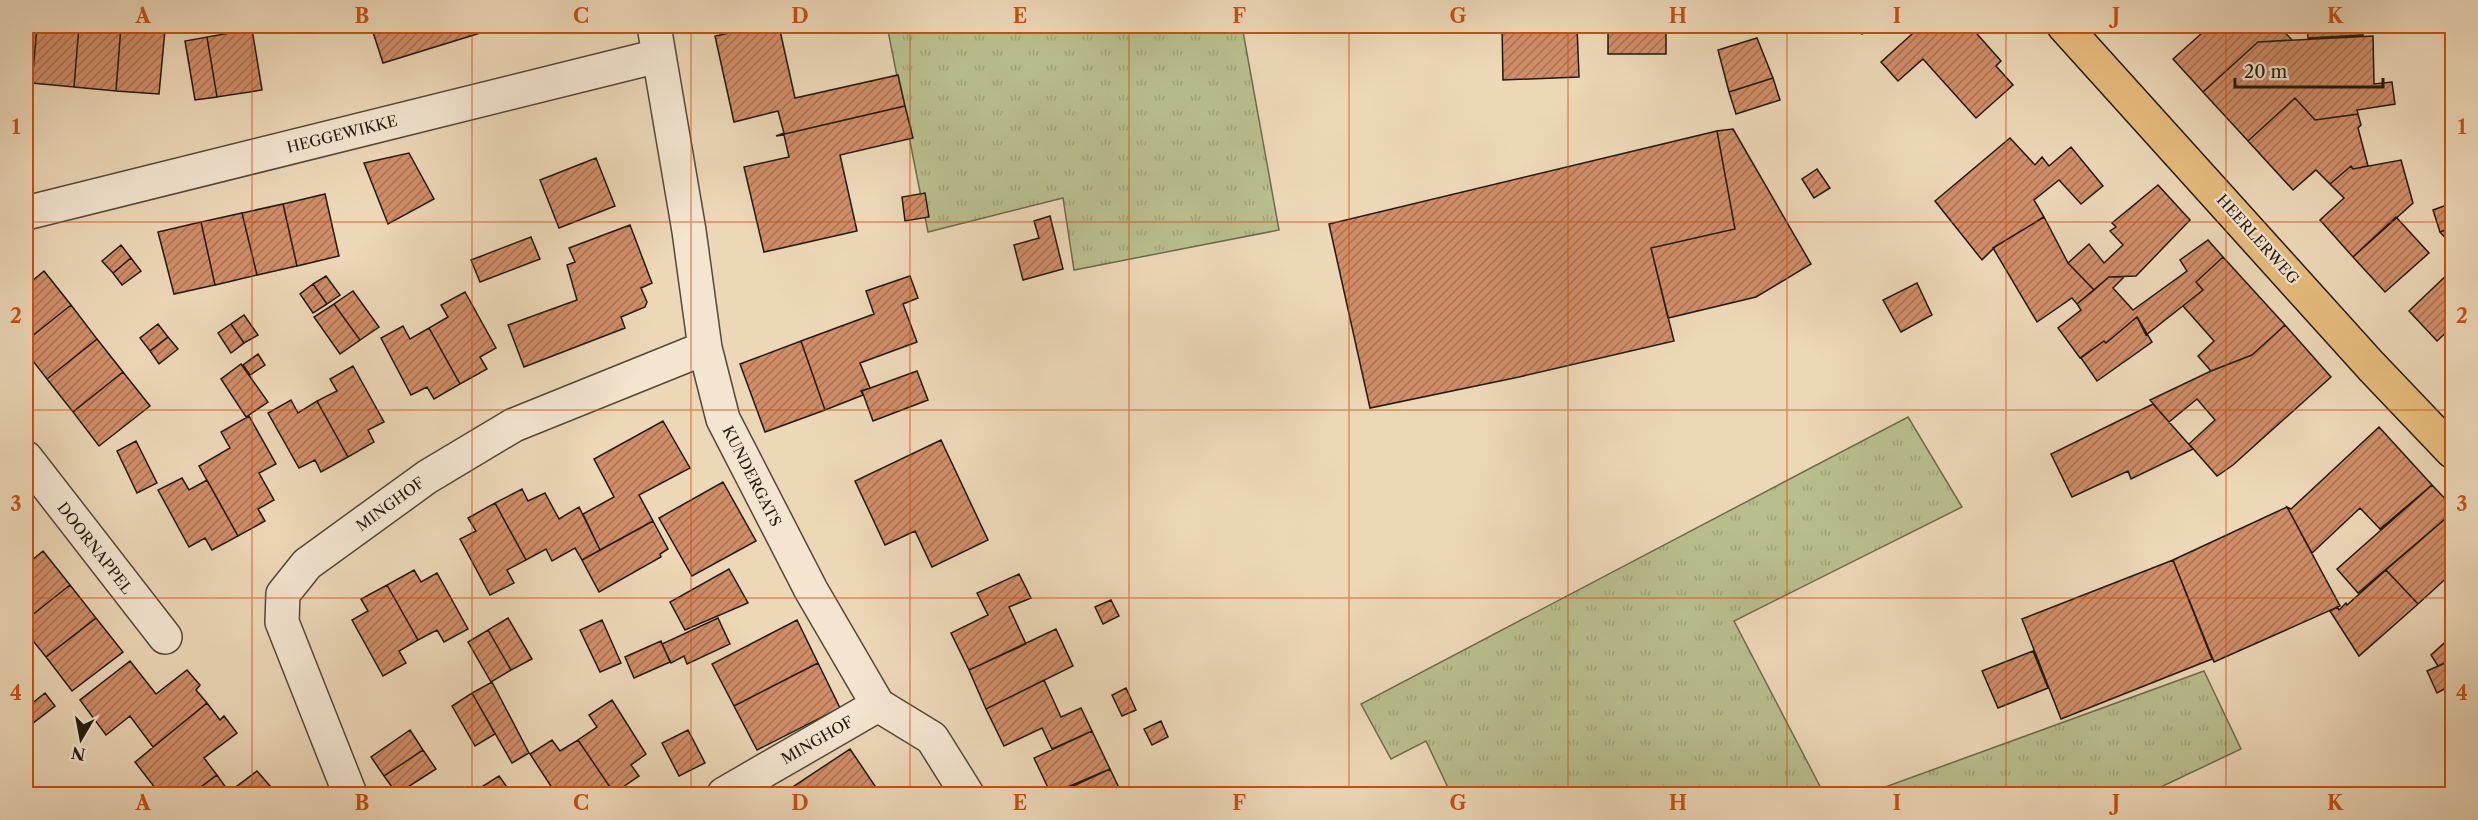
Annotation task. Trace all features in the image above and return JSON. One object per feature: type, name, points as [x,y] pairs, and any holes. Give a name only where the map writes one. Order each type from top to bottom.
[{"type":"main road","name":"HEERLERWEG","points":[[2064,26],[2371,366],[2452,451]]},
{"type":"street","name":"HEGGEWIKKE","points":[[26,213],[656,41]]},
{"type":"street","name":"KUNDERGATS","points":[[656,41],[689,231],[705,348],[723,418],[811,590],[878,705],[932,738],[967,795]]},
{"type":"street","name":"MINGHOF","points":[[350,795],[282,622],[283,594],[307,564],[334,544],[427,477],[514,425],[705,348]]},
{"type":"street","name":"DOORNAPPEL","points":[[26,458],[165,637]]},
{"type":"street","name":"MINGHOF","points":[[724,795],[878,705]]},
{"type":"green space","points":[[887,26],[1242,26],[1279,230],[1074,270],[1063,198],[928,232]]},
{"type":"green space","points":[[1908,417],[1962,507],[1734,621],[1824,794],[1451,794],[1426,741],[1391,759],[1361,704]]},
{"type":"green space","points":[[2204,671],[2241,749],[2146,794],[1866,794]]},
{"type":"building","points":[[26,26],[37,26],[32,83],[26,83]]},
{"type":"building","points":[[37,26],[79,26],[74,87],[32,83]]},
{"type":"building","points":[[79,26],[121,26],[116,91],[74,87]]},
{"type":"building","points":[[121,26],[165,30],[159,94],[116,91]]},
{"type":"building","points":[[371,26],[503,26],[383,63]]},
{"type":"building","points":[[764,26],[779,26],[795,98],[898,75],[905,106],[776,136],[784,133],[778,111],[734,122],[715,36]]},
{"type":"building","points":[[1502,26],[1577,26],[1579,77],[1503,80]]},
{"type":"building","points":[[1608,26],[1666,26],[1666,54],[1608,54]]},
{"type":"building","points":[[1855,26],[1874,26],[1862,34]]},
{"type":"building","points":[[1921,26],[1970,26],[2001,61],[1996,66],[2013,85],[1976,118],[1923,59],[1898,81],[1881,62]]},
{"type":"building","points":[[2194,26],[2279,26],[2292,40],[2258,42],[2203,92],[2173,59],[2202,33]]},
{"type":"building","points":[[2307,26],[2362,26],[2363,35],[2308,38]]},
{"type":"building","points":[[252,29],[262,90],[217,97],[207,37]]},
{"type":"building","points":[[2373,36],[2374,84],[2392,82],[2395,104],[2357,110],[2358,114],[2315,120],[2295,98],[2248,141],[2203,92],[2258,42]]},
{"type":"building","points":[[207,37],[217,97],[195,100],[185,41]]},
{"type":"building","points":[[1757,38],[1773,78],[1729,92],[1718,50]]},
{"type":"building","points":[[1773,78],[1780,100],[1736,114],[1729,92]]},
{"type":"building","points":[[2295,98],[2315,120],[2358,114],[2361,125],[2358,128],[2368,166],[2353,169],[2351,166],[2330,184],[2316,170],[2293,190],[2248,141]]},
{"type":"building","points":[[905,106],[913,138],[840,155],[857,231],[764,252],[744,167],[789,157],[784,135],[776,136]]},
{"type":"building","points":[[1733,129],[1811,264],[1756,297],[1668,318],[1651,248],[1735,229],[1717,131]]},
{"type":"building","points":[[1717,131],[1735,229],[1651,248],[1674,341],[1370,408],[1329,224]]},
{"type":"building","points":[[2010,138],[2035,165],[2042,157],[2049,166],[2071,147],[2103,186],[2081,204],[2059,180],[2034,200],[2044,217],[1996,246],[1982,260],[1935,201]]},
{"type":"building","points":[[409,153],[434,199],[388,224],[364,163]]},
{"type":"building","points":[[596,158],[615,206],[559,228],[540,180]]},
{"type":"building","points":[[2401,160],[2413,203],[2353,257],[2320,220],[2344,198],[2330,184],[2351,166],[2353,169]]},
{"type":"building","points":[[1817,169],[1830,188],[1814,198],[1802,179]]},
{"type":"building","points":[[2158,185],[2190,220],[2136,276],[2109,277],[2094,290],[2068,263],[2089,244],[2104,263],[2123,245],[2110,231],[2116,227],[2112,223]]},
{"type":"building","points":[[925,193],[929,217],[905,221],[902,197]]},
{"type":"building","points":[[325,194],[339,256],[297,266],[283,204]]},
{"type":"building","points":[[2452,203],[2452,228],[2440,232],[2433,210]]},
{"type":"building","points":[[283,204],[297,266],[257,275],[242,213]]},
{"type":"building","points":[[242,213],[257,275],[215,285],[201,222]]},
{"type":"building","points":[[1050,216],[1063,269],[1023,280],[1014,245],[1039,238],[1034,221]]},
{"type":"building","points":[[2044,217],[2068,263],[2094,290],[2077,304],[2072,298],[2037,322],[1993,248]]},
{"type":"building","points":[[2396,217],[2429,253],[2385,292],[2353,257]]},
{"type":"building","points":[[201,222],[215,285],[174,294],[158,232]]},
{"type":"building","points":[[630,225],[652,283],[641,288],[647,302],[645,307],[621,317],[625,328],[524,367],[508,325],[577,300],[567,265],[575,262],[569,248]]},
{"type":"building","points":[[2452,228],[2452,245],[2440,232]]},
{"type":"building","points":[[531,237],[540,259],[480,282],[471,260]]},
{"type":"building","points":[[2208,240],[2223,257],[2196,282],[2203,290],[2146,335],[2137,317],[2106,343],[2104,341],[2080,358],[2058,328],[2081,310],[2077,304],[2109,277],[2124,277],[2113,288],[2133,310],[2187,271],[2180,260]]},
{"type":"building","points":[[121,245],[131,258],[113,273],[102,261]]},
{"type":"building","points":[[2223,257],[2285,325],[2252,355],[2211,371],[2198,356],[2214,341],[2183,306],[2203,290],[2196,282]]},
{"type":"building","points":[[131,258],[141,271],[122,285],[113,273]]},
{"type":"building","points":[[2452,270],[2452,327],[2437,341],[2409,311]]},
{"type":"building","points":[[44,271],[71,305],[26,341],[26,286]]},
{"type":"building","points":[[326,276],[340,295],[327,304],[313,284]]},
{"type":"building","points":[[910,276],[918,298],[903,304],[917,342],[860,363],[870,388],[861,391],[863,395],[825,410],[801,341],[874,314],[866,291]]},
{"type":"building","points":[[1917,283],[1932,315],[1901,332],[1883,300]]},
{"type":"building","points":[[313,284],[327,304],[313,313],[300,294]]},
{"type":"building","points":[[353,291],[379,327],[360,340],[334,304]]},
{"type":"building","points":[[465,292],[496,348],[480,357],[487,369],[460,384],[429,328],[448,317],[441,305]]},
{"type":"building","points":[[334,304],[360,340],[340,354],[314,317]]},
{"type":"building","points":[[71,305],[97,339],[47,379],[26,352],[26,341]]},
{"type":"building","points":[[244,315],[258,335],[244,343],[231,324]]},
{"type":"building","points":[[2137,317],[2152,342],[2097,381],[2081,358],[2104,341],[2106,343]]},
{"type":"building","points":[[158,324],[168,337],[150,351],[140,338]]},
{"type":"building","points":[[231,324],[244,343],[231,353],[218,333]]},
{"type":"building","points":[[2285,325],[2331,377],[2233,465],[2217,476],[2189,444],[2215,420],[2197,399],[2169,422],[2150,400],[2211,371],[2252,355]]},
{"type":"building","points":[[403,326],[410,339],[429,328],[460,384],[434,399],[427,387],[411,395],[381,338]]},
{"type":"building","points":[[168,337],[178,349],[159,364],[150,351]]},
{"type":"building","points":[[97,339],[123,372],[73,412],[47,379]]},
{"type":"building","points":[[801,341],[825,410],[765,432],[740,364]]},
{"type":"building","points":[[258,354],[265,365],[250,375],[243,365]]},
{"type":"building","points":[[241,364],[268,402],[246,417],[221,379]]},
{"type":"building","points":[[353,366],[384,422],[368,430],[374,442],[348,457],[317,401],[337,391],[330,379]]},
{"type":"building","points":[[917,371],[928,400],[873,421],[862,391]]},
{"type":"building","points":[[123,372],[150,406],[99,446],[73,412]]},
{"type":"building","points":[[291,400],[298,413],[317,401],[348,457],[321,472],[315,460],[299,468],[268,413]]},
{"type":"building","points":[[2153,404],[2193,449],[2131,479],[2128,471],[2072,497],[2051,454]]},
{"type":"building","points":[[249,416],[276,464],[259,473],[274,500],[258,509],[265,521],[238,536],[199,466],[230,448],[221,432]]},
{"type":"building","points":[[663,421],[690,468],[639,495],[653,521],[600,550],[583,514],[614,497],[594,459]]},
{"type":"building","points":[[2379,427],[2432,485],[2380,529],[2360,508],[2312,553],[2287,507],[2291,509]]},
{"type":"building","points":[[941,440],[988,540],[932,567],[915,531],[885,545],[855,481]]},
{"type":"building","points":[[136,441],[157,483],[137,493],[117,451]]},
{"type":"building","points":[[182,478],[189,490],[207,480],[238,536],[212,550],[205,538],[189,547],[158,490]]},
{"type":"building","points":[[723,482],[756,541],[692,576],[659,518]]},
{"type":"building","points":[[2432,485],[2452,506],[2452,513],[2358,593],[2337,569]]},
{"type":"building","points":[[522,489],[528,501],[545,493],[559,519],[579,507],[600,550],[582,560],[575,548],[552,561],[546,549],[526,560],[495,503]]},
{"type":"building","points":[[495,503],[526,560],[507,570],[514,583],[490,595],[460,539],[476,531],[468,518]]},
{"type":"building","points":[[2287,507],[2340,606],[2214,662],[2173,560]]},
{"type":"building","points":[[2452,513],[2452,573],[2418,604],[2386,570]]},
{"type":"building","points":[[653,521],[668,549],[660,554],[661,557],[599,592],[582,560]]},
{"type":"building","points":[[43,551],[70,585],[26,620],[26,565]]},
{"type":"building","points":[[2173,560],[2212,659],[2061,719],[2022,619]]},
{"type":"building","points":[[729,569],[748,603],[685,630],[670,602]]},
{"type":"building","points":[[414,570],[421,582],[437,573],[468,629],[444,642],[437,630],[418,640],[387,585]]},
{"type":"building","points":[[2386,570],[2418,604],[2359,656],[2330,611],[2337,607],[2339,610],[2346,603],[2347,605]]},
{"type":"building","points":[[1019,574],[1031,598],[1009,607],[1026,644],[969,670],[951,633],[988,615],[977,593]]},
{"type":"building","points":[[70,585],[96,618],[46,657],[26,632],[26,620]]},
{"type":"building","points":[[387,585],[418,640],[399,651],[406,663],[383,676],[352,620],[368,611],[361,599]]},
{"type":"building","points":[[1111,600],[1119,616],[1103,624],[1095,607]]},
{"type":"building","points":[[96,618],[123,652],[72,691],[46,657]]},
{"type":"building","points":[[508,618],[532,659],[511,670],[488,630]]},
{"type":"building","points":[[718,618],[730,644],[687,664],[684,656],[671,663],[662,644]]},
{"type":"building","points":[[602,620],[621,663],[600,672],[580,630]]},
{"type":"building","points":[[797,620],[818,663],[734,706],[712,664]]},
{"type":"building","points":[[1056,629],[1073,666],[986,709],[969,670]]},
{"type":"building","points":[[488,630],[511,670],[491,682],[468,642]]},
{"type":"building","points":[[2452,636],[2452,660],[2438,666],[2431,655]]},
{"type":"building","points":[[661,641],[670,662],[634,678],[625,657]]},
{"type":"building","points":[[2033,651],[2048,688],[1998,708],[1982,671]]},
{"type":"building","points":[[2452,660],[2452,685],[2437,693],[2427,671]]},
{"type":"building","points":[[130,661],[156,694],[187,670],[200,685],[196,690],[207,703],[153,747],[130,716],[106,735],[80,700]]},
{"type":"building","points":[[818,663],[840,708],[757,750],[734,706]]},
{"type":"building","points":[[1044,680],[1061,717],[1081,708],[1092,731],[1052,749],[1042,728],[1004,746],[986,709]]},
{"type":"building","points":[[492,682],[529,753],[512,763],[472,693]]},
{"type":"building","points":[[1126,688],[1136,710],[1122,716],[1112,695]]},
{"type":"building","points":[[45,693],[55,706],[28,727],[26,708]]},
{"type":"building","points":[[472,693],[495,734],[475,746],[452,706]]},
{"type":"building","points":[[612,700],[646,754],[631,765],[639,776],[614,793],[578,740],[597,727],[589,715]]},
{"type":"building","points":[[207,703],[220,720],[224,716],[237,733],[204,758],[217,775],[191,794],[172,794],[166,787],[159,793],[135,762]]},
{"type":"building","points":[[1161,721],[1168,737],[1152,745],[1144,729]]},
{"type":"building","points":[[410,730],[423,750],[384,776],[371,757]]},
{"type":"building","points":[[688,730],[705,763],[679,776],[662,743]]},
{"type":"building","points":[[1092,731],[1110,769],[1051,794],[1034,758]]},
{"type":"building","points":[[552,740],[560,751],[578,740],[614,793],[556,794],[530,754]]},
{"type":"building","points":[[850,749],[877,789],[868,794],[782,794]]},
{"type":"building","points":[[423,750],[436,769],[397,794],[384,776]]},
{"type":"building","points":[[1110,769],[1122,794],[1056,794]]},
{"type":"building","points":[[257,771],[270,786],[265,790],[269,794],[191,794],[217,775],[229,792]]},
{"type":"building","points":[[499,776],[512,794],[462,794],[475,788],[477,790]]}]
